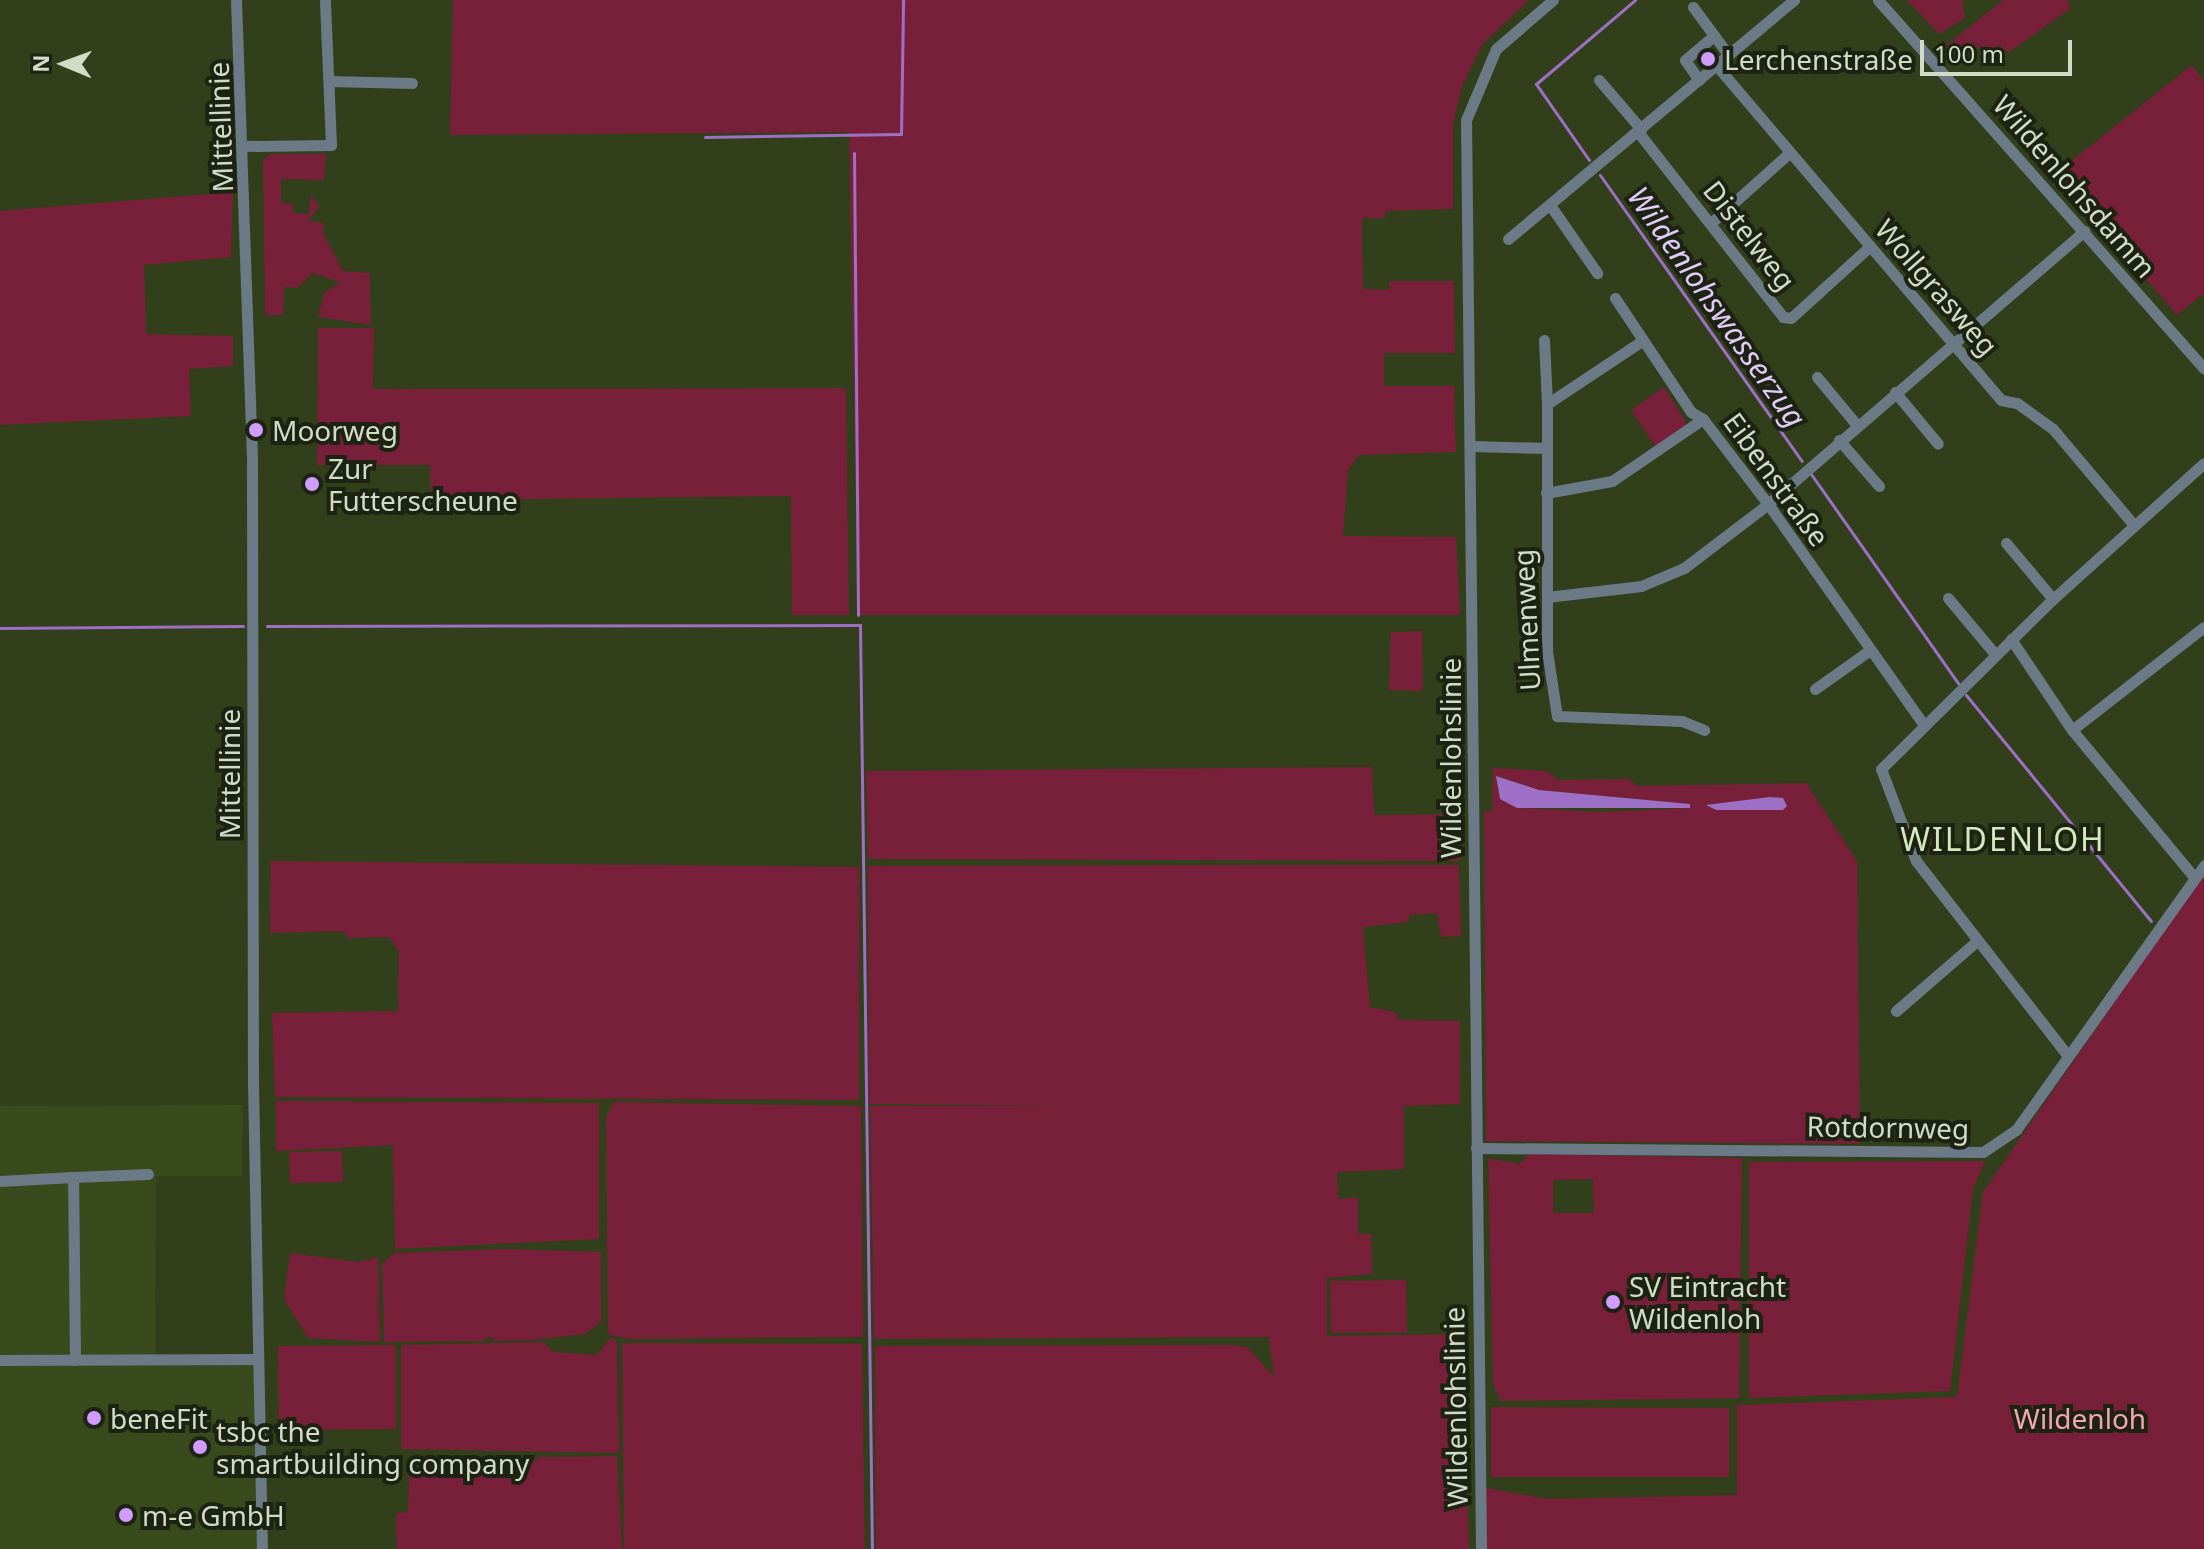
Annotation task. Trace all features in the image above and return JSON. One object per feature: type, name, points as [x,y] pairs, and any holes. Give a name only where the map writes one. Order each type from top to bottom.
[{"type":"street","name":"Mittellinie","points":[[236,0],[244,146],[252,457],[262,1549]]},
{"type":"street","points":[[244,146],[331,145],[325,0]]},
{"type":"street","name":"Wildenlohslinie","points":[[1481,1549],[1466,120],[1496,49],[1553,0]]},
{"type":"street","points":[[1508,239],[1794,0]]},
{"type":"street","name":"Wildenlohsdamm","points":[[1878,0],[2204,369]]},
{"type":"street","points":[[1693,7],[1727,53]]},
{"type":"street","points":[[1699,80],[1685,60],[1714,36]]},
{"type":"street","name":"Wollgrasweg","points":[[1716,65],[2001,400],[2017,403],[2053,429],[2133,524]]},
{"type":"street","points":[[1599,80],[1639,130]]},
{"type":"street","points":[[329,81],[412,83]]},
{"type":"street","name":"Distelweg","points":[[1639,130],[1783,317],[1791,318],[1870,246]]},
{"type":"street","points":[[1711,223],[1789,153]]},
{"type":"street","points":[[1550,205],[1597,273]]},
{"type":"street","points":[[1547,597],[1641,586],[1667,577],[1768,504],[1856,424],[2084,231]]},
{"type":"street","name":"Eibenstraße","points":[[1615,298],[1691,412],[1703,419],[1768,504],[1924,725]]},
{"type":"street","points":[[1471,446],[1547,448],[1544,340]]},
{"type":"street","points":[[1547,404],[1642,341]]},
{"type":"street","points":[[1817,377],[1856,424]]},
{"type":"street","points":[[1895,392],[1938,444]]},
{"type":"street","points":[[1546,493],[1612,481],[1703,419]]},
{"type":"street","points":[[1839,440],[1879,486]]},
{"type":"street","name":"Ulmenweg","points":[[1547,448],[1549,678],[1557,716],[1682,721],[1704,730]]},
{"type":"street","points":[[2068,1056],[1916,861],[1881,769],[2053,599],[2204,463]]},
{"type":"street","points":[[2006,543],[2053,599]]},
{"type":"street","points":[[1948,598],[1995,654]]},
{"type":"street","points":[[2072,730],[2204,627]]},
{"type":"street","points":[[2011,639],[2072,730],[2194,877]]},
{"type":"street","points":[[1815,689],[1870,650]]},
{"type":"street","name":"Rotdornweg","points":[[1476,1148],[1983,1152],[2016,1130],[2204,865]]},
{"type":"street","points":[[1896,1011],[1978,940]]},
{"type":"street","points":[[0,1181],[148,1174]]},
{"type":"street","points":[[73,1177],[75,1360]]},
{"type":"street","points":[[0,1360],[258,1359]]},
{"type":"shaded area","points":[[1496,776],[1539,790],[1690,804],[1690,808],[1517,808],[1500,799]]},
{"type":"shaded area","points":[[1783,798],[1787,806],[1783,810],[1716,810],[1706,805]]},
{"type":"shaded area","points":[[243,1105],[242,1176],[156,1176],[155,1357],[258,1359],[262,1549],[0,1549],[0,1106]]},
{"type":"green space","points":[[453,0],[1529,0],[1482,45],[1462,86],[1453,125],[1453,209],[1385,211],[1385,218],[1362,218],[1363,289],[1389,290],[1389,281],[1454,281],[1455,353],[1384,353],[1384,386],[1454,386],[1456,452],[1359,455],[1348,470],[1343,536],[1456,537],[1460,615],[858,615],[849,132],[450,135]]},
{"type":"green space","points":[[1907,0],[1962,0],[1965,18],[1939,34]]},
{"type":"green space","points":[[2003,0],[2067,0],[2071,8],[2008,53],[1999,45],[1986,55],[1976,46],[1962,57],[1947,45]]},
{"type":"green space","points":[[2192,65],[2204,82],[2204,293],[2177,315],[2055,174]]},
{"type":"green space","points":[[271,154],[326,154],[324,180],[281,179],[281,203],[293,204],[293,213],[309,214],[311,194],[319,207],[308,221],[324,223],[323,233],[343,271],[370,273],[371,325],[318,317],[324,293],[340,282],[313,273],[297,288],[284,287],[283,315],[265,315],[263,160]]},
{"type":"green space","points":[[233,192],[231,257],[144,265],[146,334],[233,336],[233,366],[189,369],[191,416],[0,425],[0,211]]},
{"type":"green space","points":[[318,328],[374,328],[373,389],[846,388],[849,615],[792,615],[791,496],[431,500],[430,465],[317,465]]},
{"type":"green space","points":[[1664,387],[1687,424],[1655,446],[1631,410]]},
{"type":"green space","points":[[1422,631],[1423,691],[1389,690],[1391,632]]},
{"type":"green space","points":[[1372,767],[1374,815],[1459,814],[1460,861],[868,859],[866,771]]},
{"type":"green space","points":[[1493,768],[1547,771],[1558,780],[1629,779],[1637,786],[1806,783],[1857,861],[1860,1144],[1486,1141],[1484,812],[1492,811]],"holes":[[[1497,776],[1539,790],[1690,804],[1690,808],[1604,812],[1518,808],[1498,793]]]},
{"type":"green space","points":[[271,861],[859,867],[859,1100],[275,1097],[272,1013],[398,1011],[399,952],[389,937],[348,938],[343,931],[270,933]]},
{"type":"green space","points":[[1459,865],[1461,936],[1441,937],[1437,913],[1409,915],[1409,922],[1363,927],[1370,1007],[1395,1012],[1399,1020],[1460,1021],[1460,1104],[1404,1106],[1404,1169],[1337,1172],[1338,1199],[1358,1197],[1358,1234],[1371,1234],[1372,1274],[1327,1278],[1327,1336],[1462,1334],[1469,1549],[876,1549],[875,1346],[1229,1345],[1247,1347],[1274,1377],[1269,1337],[874,1339],[870,1106],[1070,1106],[869,1104],[868,866]]},
{"type":"green space","name":"Wildenloh","points":[[2204,873],[2204,1549],[1487,1549],[1486,1488],[1548,1499],[1737,1495],[1737,1405],[1957,1397],[1983,1192]]},
{"type":"green space","points":[[276,1101],[599,1103],[599,1239],[395,1249],[393,1145],[276,1151]]},
{"type":"green space","points":[[614,1102],[861,1106],[863,1337],[629,1339],[608,1334],[606,1117]]},
{"type":"green space","points":[[342,1151],[343,1182],[290,1183],[289,1152]]},
{"type":"green space","name":"SV Eintracht Wildenloh","points":[[1529,1154],[1742,1158],[1739,1398],[1501,1401],[1493,1384],[1488,1158],[1520,1164]],"holes":[[[1593,1179],[1594,1213],[1553,1213],[1553,1180]]]},
{"type":"green space","points":[[1985,1161],[1973,1189],[1950,1391],[1749,1398],[1749,1162]]},
{"type":"green space","points":[[504,1249],[601,1252],[601,1322],[585,1334],[531,1340],[495,1341],[489,1336],[484,1341],[384,1342],[382,1264],[394,1253]]},
{"type":"green space","points":[[290,1253],[359,1262],[378,1257],[380,1342],[308,1338],[284,1299]]},
{"type":"green space","points":[[1406,1280],[1407,1332],[1331,1333],[1330,1281]]},
{"type":"green space","points":[[611,1337],[617,1341],[619,1453],[401,1449],[401,1345],[543,1342],[554,1352],[597,1355]]},
{"type":"green space","points":[[622,1343],[862,1344],[865,1549],[624,1549]]},
{"type":"green space","points":[[396,1345],[396,1429],[279,1430],[278,1346]]},
{"type":"green space","points":[[1491,1407],[1729,1408],[1729,1477],[1491,1477]]},
{"type":"green space","points":[[617,1456],[622,1549],[397,1549],[396,1513],[408,1512],[409,1470],[425,1470],[426,1459],[532,1463],[539,1457]]},
{"type":"waterway","points":[[705,137],[901,134],[903,0]]},
{"type":"waterway","name":"Wildenlohswasserzug","points":[[1589,160],[1536,84],[1635,0]]},
{"type":"waterway","points":[[854,153],[858,615]]},
{"type":"waterway","name":"Wildenlohswasserzug","points":[[1600,175],[1802,461]]},
{"type":"waterway","name":"Wildenlohswasserzug","points":[[1811,474],[1958,683]]},
{"type":"waterway","points":[[267,626],[860,625],[872,1549]]},
{"type":"waterway","name":"Wildenlohswasserzug","points":[[0,628],[243,626]]},
{"type":"waterway","name":"Wildenlohswasserzug","points":[[1966,695],[2151,921]]},
{"type":"place","name":"Lerchenstraße","points":[[1708,59]]},
{"type":"place","name":"Moorweg","points":[[256,430]]},
{"type":"place","name":"Zur Futterscheune","points":[[312,484]]},
{"type":"place","name":"SV Eintracht Wildenloh","points":[[1613,1302]]},
{"type":"place","name":"beneFit","points":[[94,1418]]},
{"type":"place","name":"tsbc the smartbuilding company","points":[[200,1447]]},
{"type":"place","name":"m-e GmbH","points":[[126,1515]]},
{"type":"district","name":"WILDENLOH","points":[[2003,839]]}]
